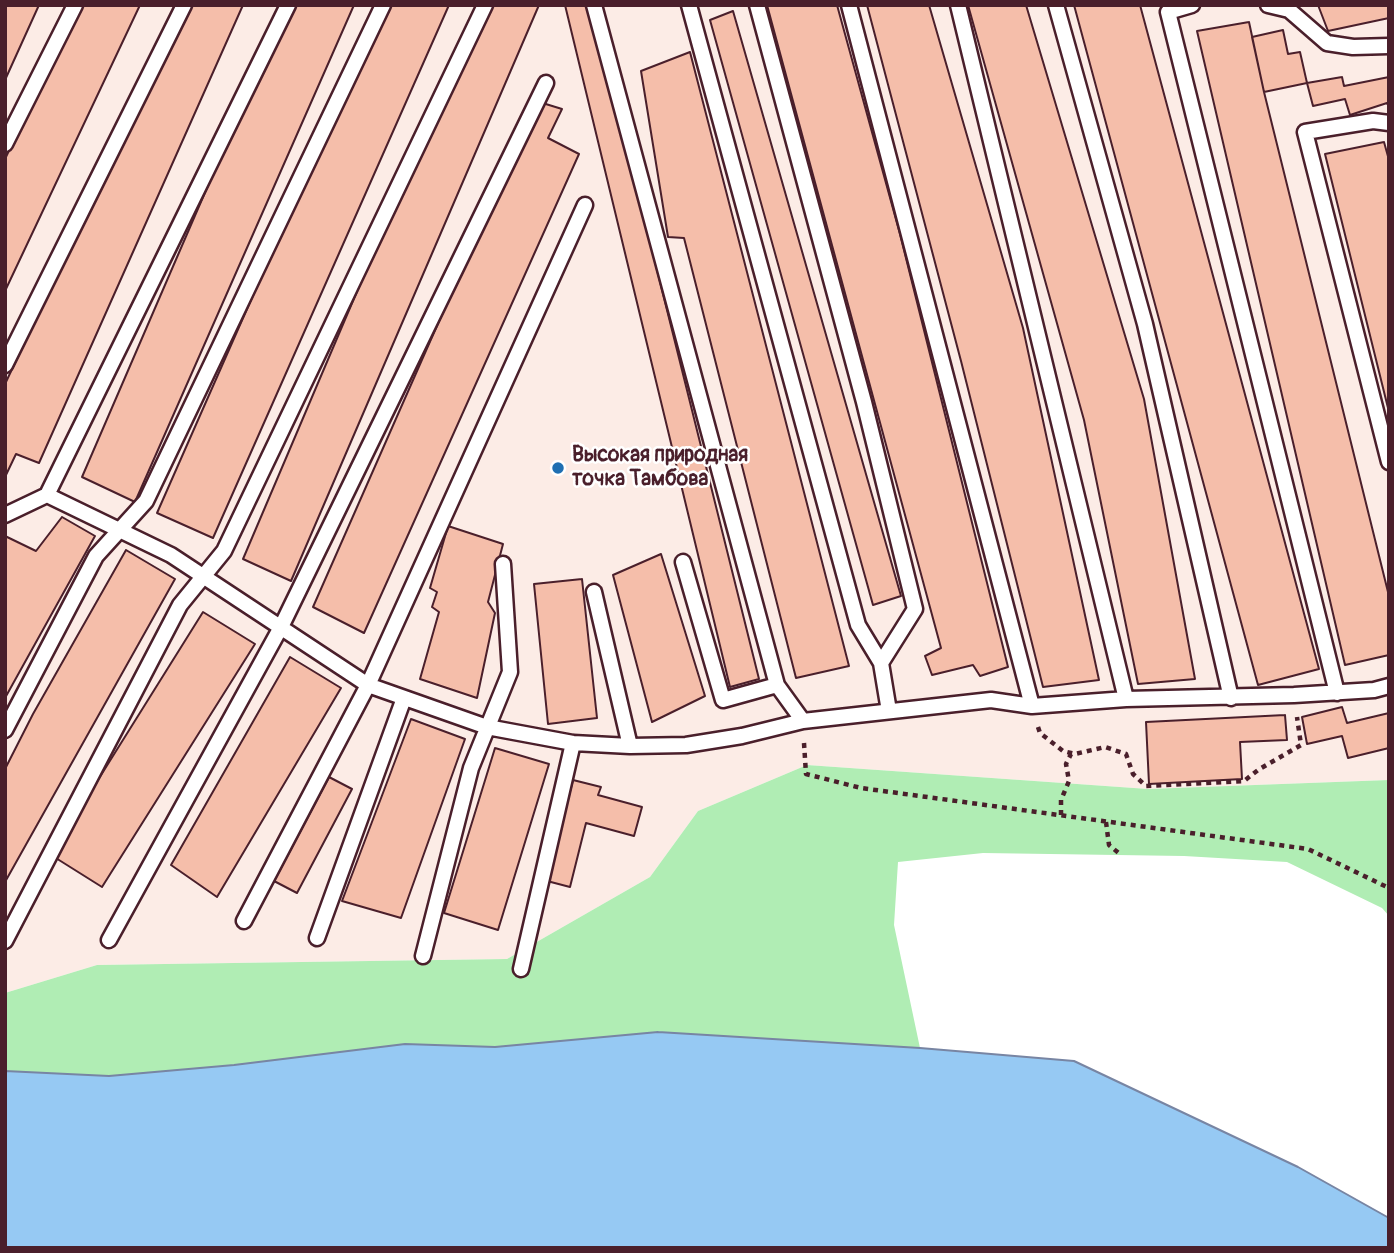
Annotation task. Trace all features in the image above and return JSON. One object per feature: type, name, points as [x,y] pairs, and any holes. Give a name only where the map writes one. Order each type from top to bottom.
[{"type":"lane","points":[[5,144],[75,5]]},
{"type":"lane","points":[[5,365],[184,5]]},
{"type":"lane","points":[[5,515],[47,495],[288,5]]},
{"type":"lane","points":[[5,730],[96,555],[146,501],[383,5]]},
{"type":"lane","points":[[5,941],[180,605],[224,551],[485,5]]},
{"type":"lane","points":[[594,5],[777,685],[803,721]]},
{"type":"lane","points":[[689,5],[858,625],[881,663],[889,711]]},
{"type":"lane","points":[[757,5],[864,402],[915,609],[881,663]]},
{"type":"lane","points":[[849,5],[1032,706]]},
{"type":"lane","points":[[958,5],[1126,699]]},
{"type":"lane","points":[[1056,5],[1144,324],[1231,698]]},
{"type":"lane","points":[[1192,5],[1167,9],[1337,693]]},
{"type":"lane","points":[[1268,5],[1289,10],[1327,43],[1353,47],[1389,46]]},
{"type":"lane","points":[[109,940],[281,627],[546,83]]},
{"type":"lane","points":[[1389,123],[1373,121],[1306,132],[1389,462]]},
{"type":"lane","points":[[244,921],[368,685],[585,205]]},
{"type":"lane","points":[[47,495],[120,529],[205,576],[368,685],[487,727],[573,743],[687,745],[743,736],[803,721],[991,700],[1032,706],[1126,699],[1337,693],[1389,686]]},
{"type":"lane","points":[[683,562],[723,700],[777,685]]},
{"type":"lane","points":[[423,956],[471,768],[510,673],[503,564]]},
{"type":"lane","points":[[594,592],[630,746]]},
{"type":"lane","points":[[317,938],[404,698]]},
{"type":"lane","points":[[521,969],[573,743]]},
{"type":"path","points":[[1032,706],[1040,733],[1063,751],[1071,754],[1105,747],[1126,754],[1133,774],[1146,786],[1244,781],[1301,745],[1294,695]]},
{"type":"path","points":[[803,721],[806,774],[861,788],[1308,849],[1389,888]]},
{"type":"path","points":[[1061,816],[1062,800],[1069,781],[1066,764],[1071,754]]},
{"type":"path","points":[[1107,822],[1109,845],[1121,855]]},
{"type":"shaded area","points":[[5,5],[1389,5],[1389,780],[1148,789],[807,765],[698,811],[650,877],[507,959],[97,965],[5,993]]},
{"type":"green space","points":[[807,765],[1148,789],[1389,780],[1389,916],[1382,908],[1287,862],[1184,856],[983,853],[898,862],[894,925],[920,1048],[658,1032],[495,1047],[405,1044],[234,1065],[109,1076],[5,1071],[5,993],[97,965],[507,959],[650,877],[698,811]]},
{"type":"water","points":[[658,1032],[920,1048],[1074,1061],[1298,1167],[1389,1218],[1389,1248],[5,1248],[5,1071],[109,1076],[234,1065],[405,1044],[495,1047]]},
{"type":"building","points":[[5,5],[39,5],[5,80]]},
{"type":"building","points":[[78,5],[140,5],[5,291],[5,159]]},
{"type":"building","points":[[184,5],[243,5],[39,463],[16,454],[5,477],[5,384]]},
{"type":"building","points":[[286,5],[354,5],[135,502],[82,477]]},
{"type":"building","points":[[381,5],[449,5],[213,538],[157,513]]},
{"type":"building","points":[[479,5],[539,5],[291,581],[243,559]]},
{"type":"building","points":[[565,5],[591,5],[759,679],[730,687]]},
{"type":"building","points":[[767,5],[837,5],[900,234],[1008,667],[980,676],[973,665],[932,675],[925,656],[941,648]]},
{"type":"building","points":[[867,5],[929,5],[1023,328],[1099,680],[1043,687]]},
{"type":"building","points":[[968,5],[1026,5],[1144,399],[1195,679],[1138,684],[1084,420]]},
{"type":"building","points":[[1074,5],[1140,5],[1319,669],[1258,685]]},
{"type":"building","points":[[1318,5],[1389,5],[1389,18],[1328,31]]},
{"type":"building","points":[[733,11],[901,596],[873,605],[710,20]]},
{"type":"building","points":[[1249,22],[1389,596],[1389,655],[1345,665],[1197,31]]},
{"type":"building","points":[[1283,30],[1288,54],[1300,52],[1307,83],[1264,92],[1252,37]]},
{"type":"building","points":[[690,52],[849,666],[796,678],[684,238],[668,237],[641,71]]},
{"type":"building","points":[[1342,77],[1344,86],[1389,77],[1389,107],[1387,103],[1350,115],[1345,99],[1313,106],[1307,83]]},
{"type":"building","points":[[536,101],[562,109],[548,138],[579,154],[364,633],[313,607]]},
{"type":"building","points":[[1384,142],[1389,160],[1389,412],[1325,154]]},
{"type":"building","points":[[62,517],[95,536],[5,698],[5,536],[36,551]]},
{"type":"building","points":[[448,526],[503,544],[488,602],[495,613],[477,698],[420,679],[439,612],[432,607],[437,592],[430,588]]},
{"type":"building","points":[[126,550],[175,579],[5,882],[5,769]]},
{"type":"building","points":[[661,554],[705,696],[652,722],[613,575]]},
{"type":"building","points":[[582,579],[597,718],[548,724],[534,584]]},
{"type":"building","points":[[203,612],[255,644],[102,887],[51,855]]},
{"type":"building","points":[[290,657],[341,688],[217,897],[171,865]]},
{"type":"building","points":[[1342,707],[1347,723],[1389,713],[1389,748],[1348,758],[1342,736],[1307,744],[1302,717]]},
{"type":"building","points":[[1285,715],[1287,740],[1240,742],[1242,779],[1149,784],[1146,722]]},
{"type":"building","points":[[411,719],[465,739],[401,918],[342,901]]},
{"type":"building","points":[[495,748],[549,764],[498,930],[444,913]]},
{"type":"building","points":[[329,777],[352,789],[297,893],[274,881]]},
{"type":"building","points":[[573,780],[601,787],[598,795],[642,807],[634,836],[586,823],[570,887],[547,881]]},
{"type":"place","name":"Высокая природная точка Тамбова","points":[[558,468]]}]
